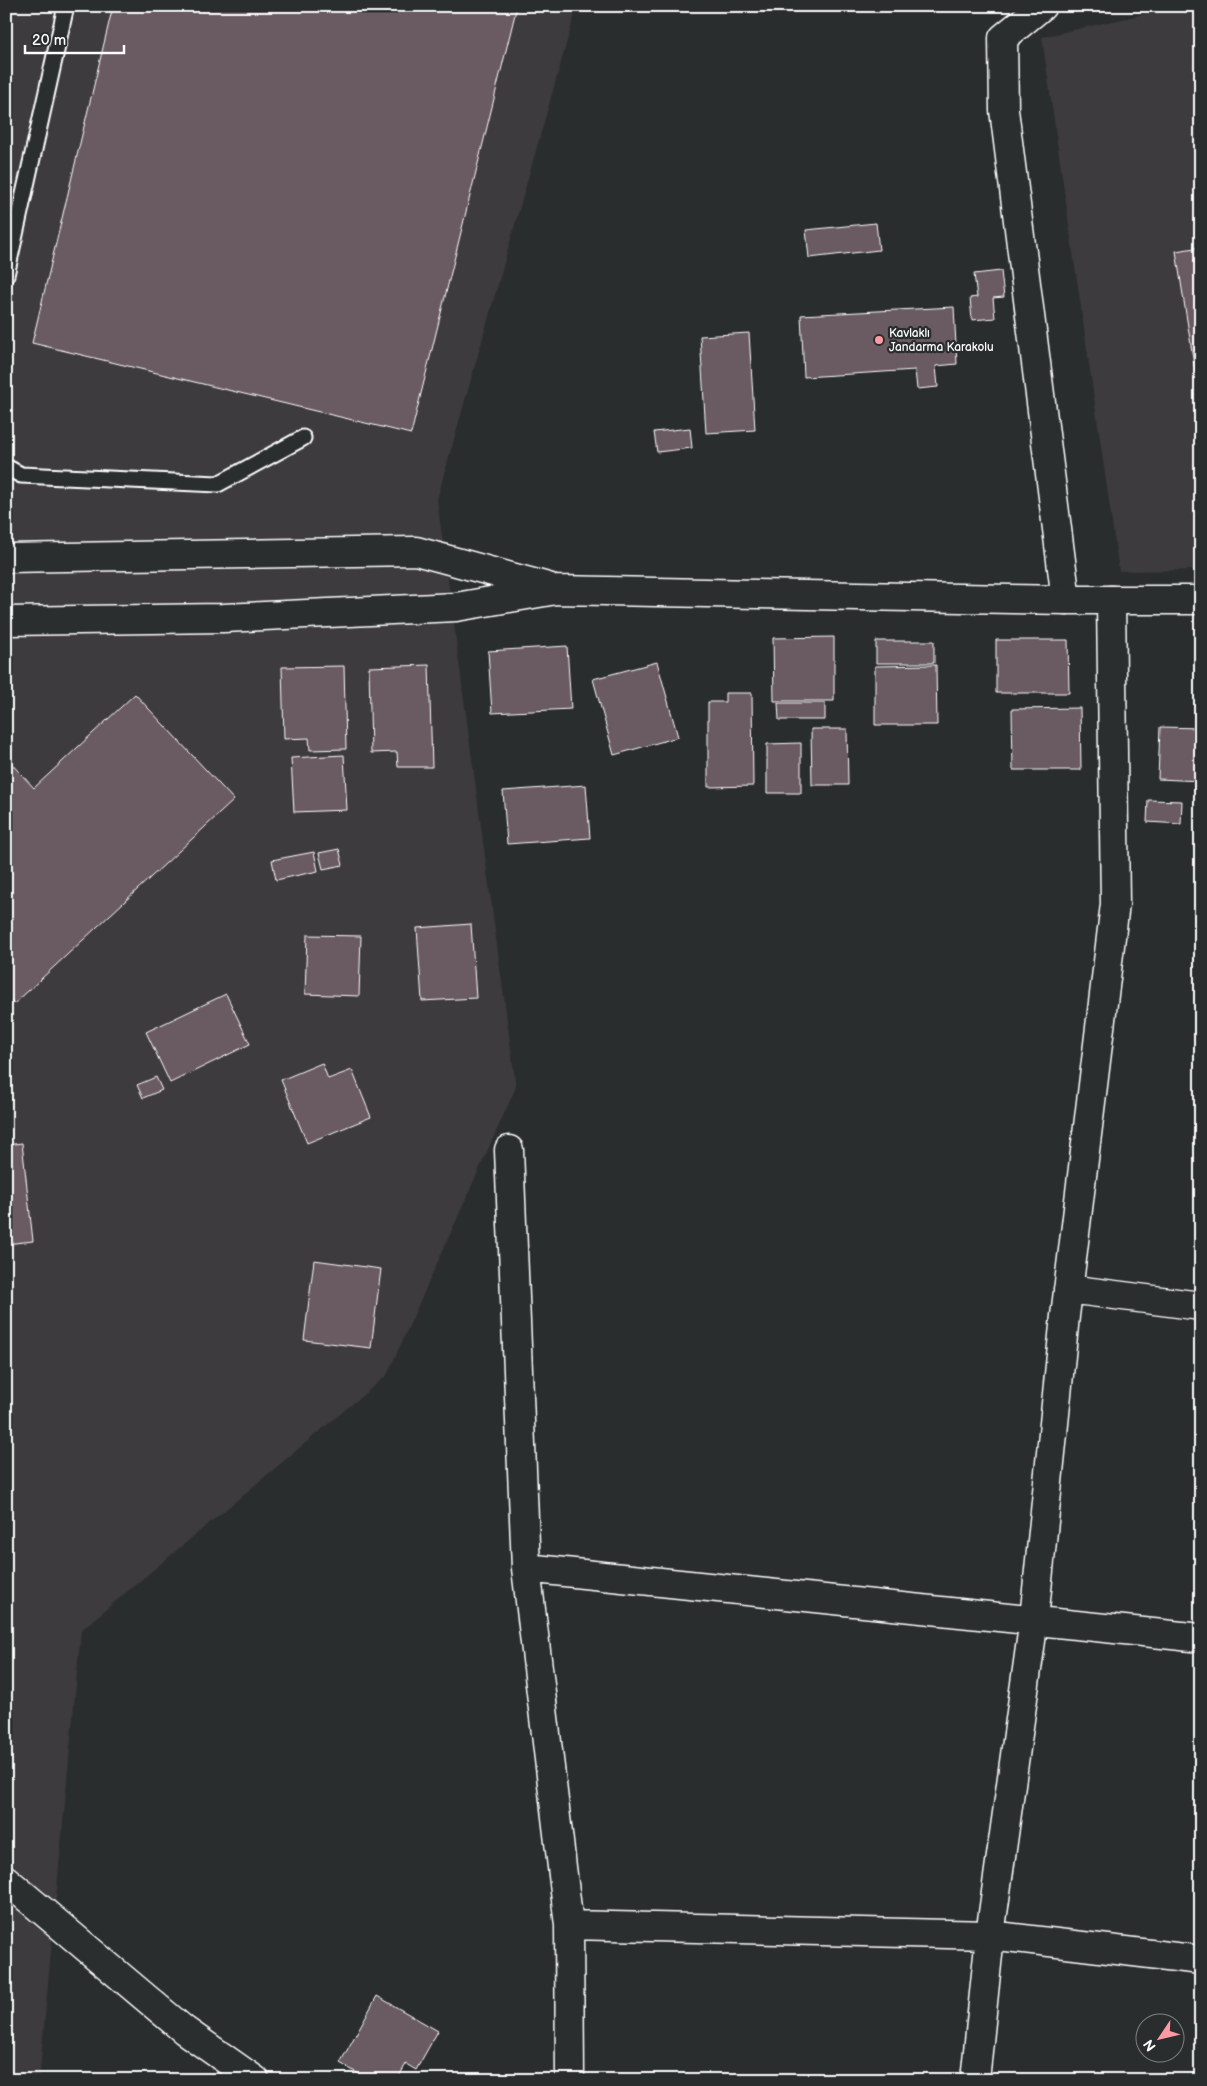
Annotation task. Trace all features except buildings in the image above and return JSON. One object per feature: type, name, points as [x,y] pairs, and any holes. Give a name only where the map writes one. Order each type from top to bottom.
[{"type":"street","points":[[1042,6],[1003,38],[1004,110],[1066,600]]},
{"type":"street","points":[[6,558],[416,551],[556,590]]},
{"type":"street","points":[[6,621],[222,618],[456,607],[556,590],[1066,600],[1201,600]]},
{"type":"street","points":[[975,2080],[990,1935],[1034,1619],[1068,1289],[1115,904],[1111,600]]},
{"type":"street","points":[[509,1150],[526,1568],[569,1925],[570,2080]]},
{"type":"street","points":[[1068,1289],[1201,1306]]},
{"type":"street","points":[[526,1568],[1034,1619],[1201,1638]]},
{"type":"street","points":[[6,1880],[184,2030],[255,2080]]},
{"type":"street","points":[[569,1925],[990,1935],[1201,1960]]},
{"type":"lane","points":[[6,276],[66,6]]},
{"type":"lane","points":[[6,467],[22,475],[218,484],[303,438]]},
{"type":"shaded area","points":[[6,6],[577,6],[437,499],[516,1087],[387,1375],[81,1630],[39,2080],[6,2080]]},
{"type":"shaded area","points":[[1180,6],[1201,6],[1201,570],[1119,571],[1042,37]]},
{"type":"place","name":"Kavlaklı Jandarma Karakolu","points":[[879,340]]}]
